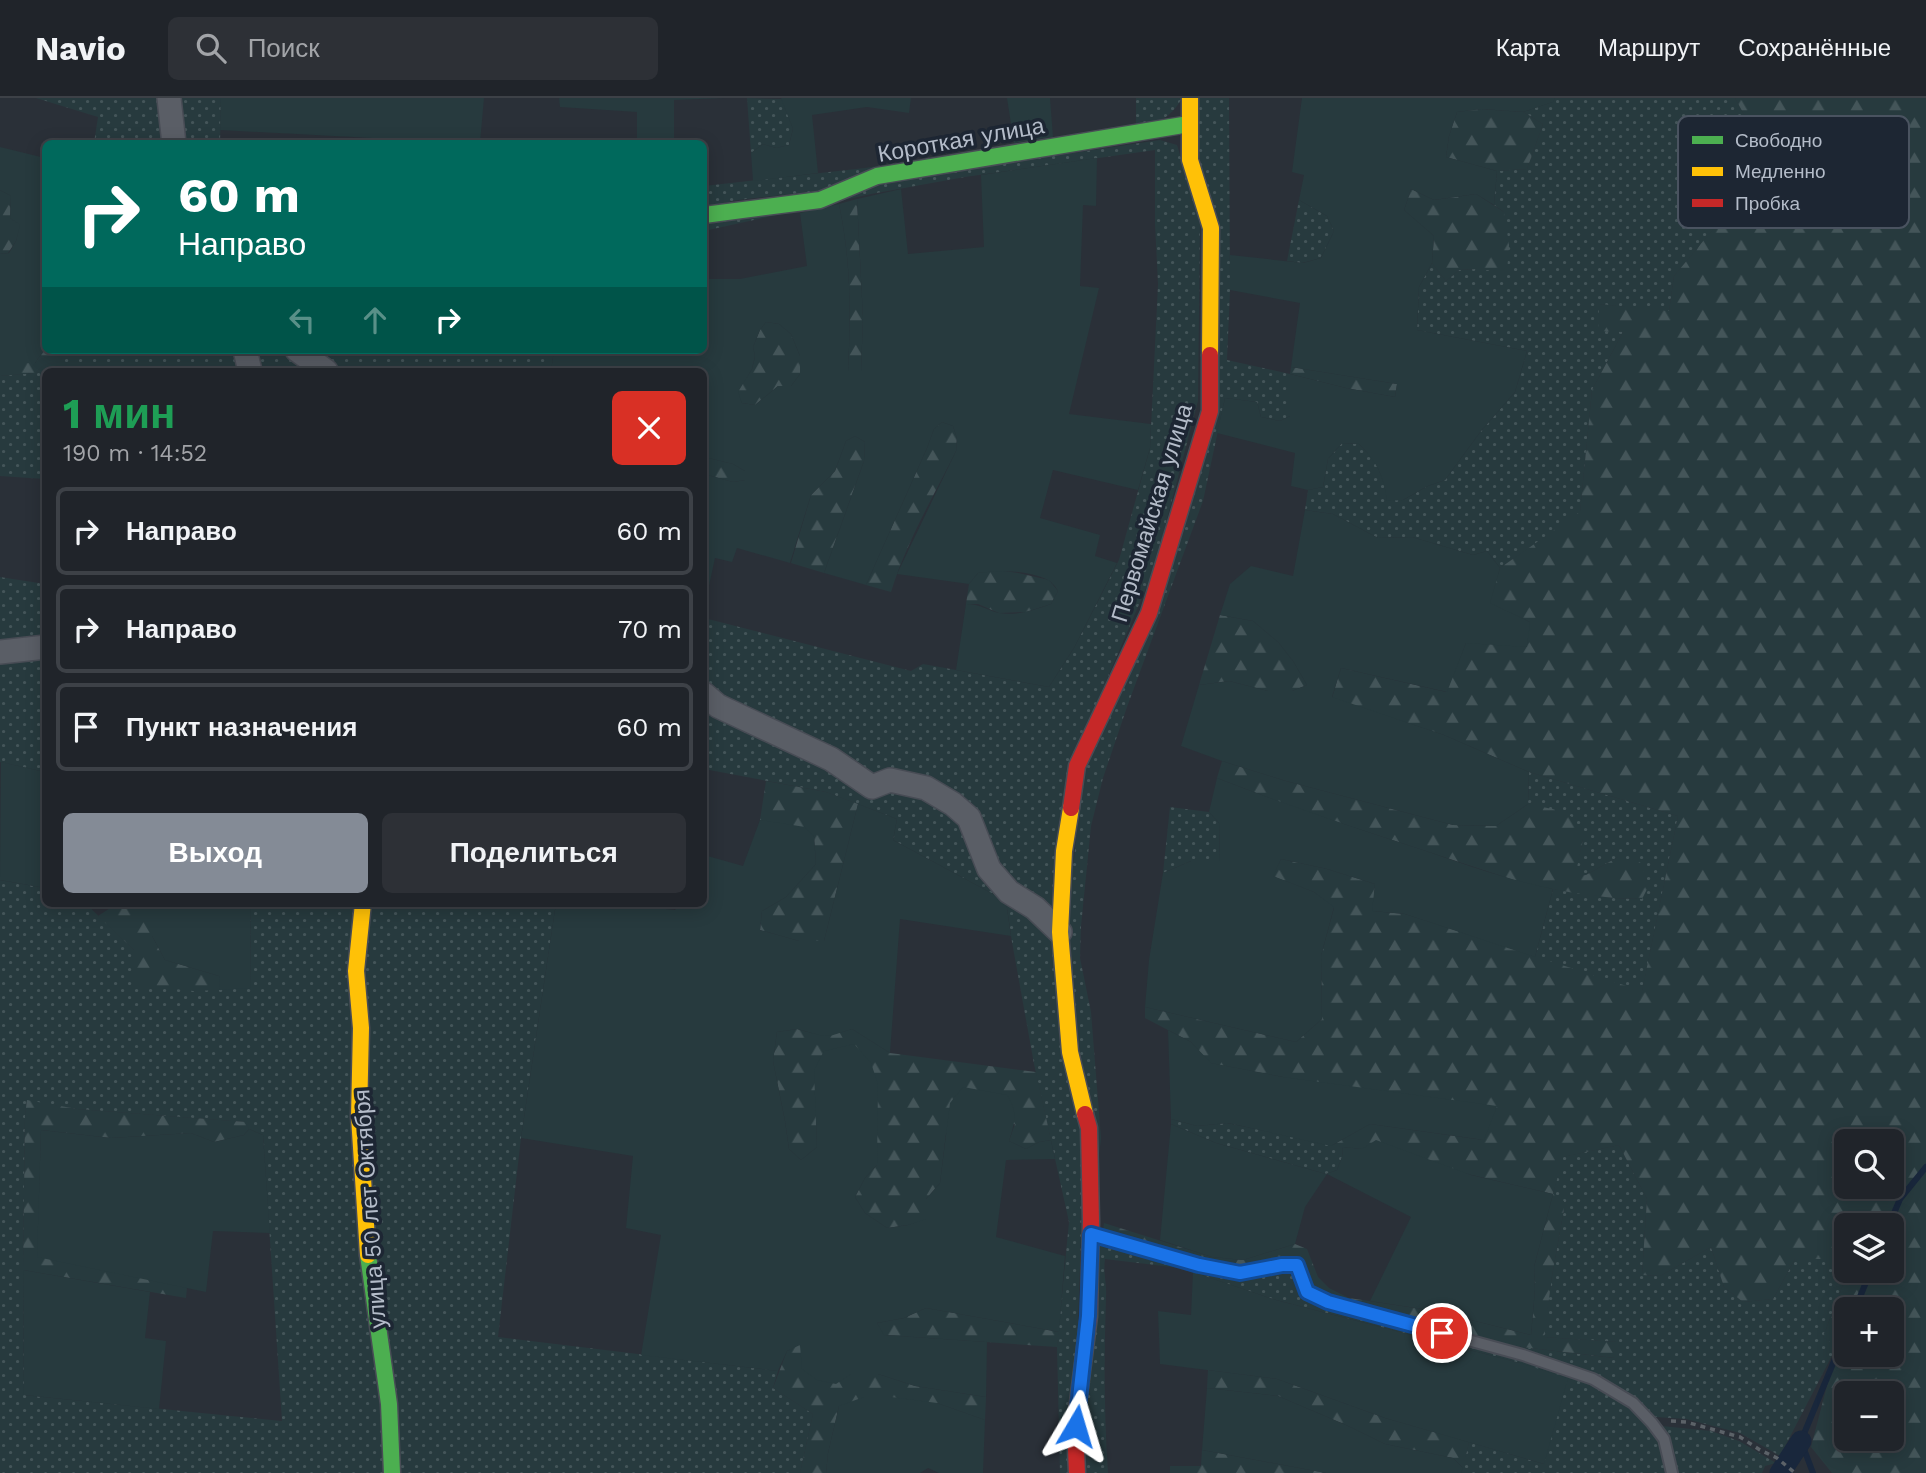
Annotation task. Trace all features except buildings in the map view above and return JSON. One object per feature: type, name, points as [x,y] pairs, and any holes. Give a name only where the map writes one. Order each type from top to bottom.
[{"type":"street","points":[[169,98],[174,140]]},
{"type":"street","name":"Первомайская улица","points":[[1077,1473],[1076,1426],[1088,1316],[1091,1234],[1089,1128],[1070,1052],[1060,932],[1064,851],[1077,766],[1149,613],[1210,411],[1211,228],[1190,160],[1190,98]]},
{"type":"street","name":"Короткая улица","points":[[707,215],[820,200],[877,176],[1189,124]]},
{"type":"street","points":[[303,354],[322,368]]},
{"type":"street","points":[[0,652],[42,647]]},
{"type":"street","points":[[707,697],[718,706],[831,759],[872,787],[890,780],[926,788],[953,804],[969,818],[989,869],[1009,892],[1035,908],[1060,932]]},
{"type":"street","name":"улица 50 лет Октября","points":[[363,907],[356,971],[361,1028],[359,1117],[368,1254],[389,1404],[392,1473]]},
{"type":"lane","points":[[1091,1234],[1199,1265],[1240,1273],[1297,1265],[1307,1292],[1328,1302],[1523,1355],[1593,1379],[1633,1403],[1652,1423],[1664,1439],[1672,1473]]},
{"type":"path","points":[[1652,1423],[1686,1422],[1740,1437],[1777,1458],[1795,1473]]},
{"type":"green space","points":[[36,98],[221,98],[220,140],[94,140],[98,117]]},
{"type":"green space","points":[[221,98],[484,98],[480,140],[372,140],[220,130]]},
{"type":"green space","points":[[559,98],[725,98],[674,100],[674,140],[637,140],[637,112],[560,107]]},
{"type":"green space","points":[[747,98],[782,99],[793,129],[789,145],[776,148],[763,144],[751,153]]},
{"type":"green space","points":[[781,98],[911,98],[909,113],[867,107],[812,115],[818,173],[753,181],[751,153],[763,144],[776,148],[789,145],[793,129]]},
{"type":"green space","points":[[1007,98],[1050,98],[1053,137],[1014,143]]},
{"type":"green space","points":[[1136,98],[1182,98],[1166,117],[1143,127],[872,172],[846,184],[819,191],[738,200],[707,206],[707,186],[865,168],[1136,124]]},
{"type":"green space","points":[[1196,98],[1229,98],[1230,290],[1227,360],[1290,374],[1290,416],[1280,421],[1261,417],[1257,402],[1225,398],[1203,501],[1103,778],[1091,826],[1080,958],[1091,1012],[1101,1138],[1095,1190],[1067,930],[1083,768],[1214,413]]},
{"type":"green space","points":[[1302,98],[1555,98],[1553,102],[1523,112],[1481,109],[1457,112],[1446,157],[1497,171],[1494,205],[1476,194],[1434,200],[1411,189],[1404,210],[1434,236],[1432,263],[1419,287],[1417,330],[1527,351],[1515,392],[1481,431],[1445,480],[1403,500],[1387,501],[1379,470],[1359,444],[1342,443],[1328,459],[1323,487],[1308,490],[1291,486],[1295,453],[1217,433],[1225,398],[1257,402],[1261,417],[1280,421],[1290,416],[1290,374],[1395,397],[1397,384],[1291,367],[1300,303],[1230,290],[1230,255],[1303,263],[1321,258],[1334,231],[1327,216],[1299,200],[1304,175],[1292,172]]},
{"type":"green space","points":[[1555,98],[1735,98],[1745,116],[1678,116],[1678,228],[1715,228],[1674,276],[1669,312],[1599,304],[1623,332],[1592,390],[1580,513],[1500,568],[1487,551],[1473,555],[1412,537],[1378,538],[1333,514],[1305,510],[1308,490],[1323,487],[1328,459],[1342,443],[1359,444],[1373,458],[1385,483],[1403,500],[1445,480],[1481,431],[1515,392],[1527,351],[1417,330],[1419,287],[1432,263],[1446,281],[1459,270],[1475,269],[1504,212],[1494,205],[1497,171],[1527,169],[1543,124],[1523,112],[1552,102]]},
{"type":"green space","points":[[1735,98],[1926,98],[1926,1473],[1832,1473],[1811,1447],[1834,1359],[1834,1367],[1904,1367],[1904,1297],[1838,1297],[1843,1283],[1904,1283],[1904,1213],[1834,1213],[1834,1259],[1795,1259],[1773,1299],[1743,1302],[1724,1287],[1711,1247],[1660,1276],[1642,1275],[1647,1199],[1619,1145],[1563,1157],[1553,1194],[1362,1149],[1331,1146],[1370,1124],[1483,1140],[1283,1077],[1210,1063],[1191,1042],[1145,1018],[1145,1007],[1296,1042],[1322,1019],[1321,956],[1334,908],[1314,892],[1272,876],[1281,859],[1327,869],[1375,884],[1373,911],[1405,914],[1642,991],[1678,816],[1529,772],[1444,735],[1332,698],[1341,668],[1446,692],[1466,643],[1530,622],[1489,603],[1500,568],[1580,512],[1592,390],[1623,332],[1598,331],[1599,304],[1669,311],[1674,276],[1714,228],[1909,228],[1909,116],[1745,116]]},
{"type":"green space","points":[[1481,109],[1523,112],[1543,124],[1527,169],[1497,171],[1446,157],[1457,112]]},
{"type":"green space","points":[[1160,140],[1177,145],[1200,221],[1198,401],[1153,572],[1070,765],[1084,1148],[1073,1473],[1060,1473],[1057,1347],[1069,1222],[1034,1064],[1006,901],[893,840],[897,819],[826,792],[707,770],[707,619],[911,671],[923,664],[1049,687],[1075,646],[1119,560],[1150,448],[1158,284],[1155,150],[965,177],[871,194],[707,230],[707,219],[886,181]]},
{"type":"green space","points":[[0,147],[42,157],[42,353],[35,363],[0,363],[0,254],[9,253],[16,241],[20,225],[10,218],[11,196],[0,190]]},
{"type":"green space","points":[[1097,158],[1096,206],[1083,205],[1080,286],[1099,288],[1069,414],[1151,424],[1150,448],[1138,490],[1053,470],[1040,518],[1100,535],[1095,556],[1117,563],[1075,646],[1049,687],[956,670],[966,604],[1006,614],[1032,610],[1051,604],[1058,591],[1050,581],[1030,574],[995,571],[978,573],[969,584],[897,574],[956,451],[957,438],[953,426],[942,422],[934,429],[866,585],[824,573],[864,461],[865,442],[855,436],[846,441],[835,471],[811,495],[790,563],[737,548],[732,562],[715,558],[707,595],[707,475],[733,482],[745,480],[745,471],[733,464],[707,458],[707,368],[551,368],[553,354],[707,354],[707,279],[740,279],[807,266],[800,213],[839,204],[849,287],[848,371],[861,371],[863,318],[857,199],[901,189],[908,254],[984,247],[981,175]],"holes":[[[766,322],[779,324],[791,334],[800,356],[800,374],[791,386],[778,386],[755,405],[742,403],[738,392],[752,369],[755,356],[753,347],[760,330]]]},
{"type":"green space","points":[[1411,189],[1434,200],[1476,194],[1504,212],[1509,245],[1507,272],[1459,270],[1446,281],[1432,263],[1434,236],[1404,210]]},
{"type":"green space","points":[[0,190],[11,196],[10,218],[21,225],[16,241],[8,253],[0,254]]},
{"type":"green space","points":[[857,199],[863,318],[861,371],[848,371],[849,288],[839,204]]},
{"type":"green space","points":[[1299,200],[1327,216],[1334,231],[1321,258],[1302,263],[1287,261]]},
{"type":"green space","points":[[766,322],[779,324],[791,334],[800,356],[800,374],[791,386],[778,386],[755,405],[742,403],[737,392],[752,369],[755,357],[753,347]]},
{"type":"green space","points":[[42,353],[62,354],[60,368],[42,368],[42,372],[0,376],[0,363],[35,363]]},
{"type":"green space","points":[[62,354],[553,354],[551,368],[60,368]]},
{"type":"green space","points":[[1291,367],[1397,384],[1395,397],[1290,374]]},
{"type":"green space","points":[[42,372],[42,479],[0,476],[0,376]]},
{"type":"green space","points":[[942,422],[953,426],[957,438],[956,451],[912,538],[891,592],[866,585],[934,429]]},
{"type":"green space","points":[[855,436],[865,442],[864,461],[824,573],[791,563],[811,495],[835,471],[846,441]]},
{"type":"green space","points":[[707,458],[733,464],[745,471],[745,480],[733,482],[707,475]]},
{"type":"green space","points":[[1305,510],[1333,514],[1378,538],[1412,537],[1473,555],[1487,551],[1500,568],[1490,603],[1530,622],[1527,647],[1466,643],[1447,692],[1341,668],[1332,697],[1444,735],[1529,772],[1528,804],[1496,826],[1453,825],[1286,781],[1181,746],[1199,685],[1229,681],[1268,691],[1292,691],[1307,685],[1278,642],[1253,621],[1220,615],[1230,584],[1251,566],[1293,576]]},
{"type":"green space","points":[[997,570],[1049,580],[1058,591],[1051,604],[1026,612],[999,613],[978,604],[966,604],[969,584],[978,573]]},
{"type":"green space","points":[[0,577],[42,584],[42,771],[0,762]]},
{"type":"green space","points":[[1220,615],[1253,621],[1278,642],[1307,685],[1292,691],[1268,691],[1229,681],[1199,685]]},
{"type":"green space","points":[[1222,761],[1286,781],[1453,825],[1496,826],[1528,804],[1557,810],[1572,817],[1583,840],[1575,876],[1586,875],[1618,857],[1640,862],[1649,885],[1642,899],[1574,893],[1526,884],[1298,809],[1217,778]]},
{"type":"green space","points":[[1,762],[42,771],[42,887],[0,880]]},
{"type":"green space","points":[[1529,772],[1678,816],[1642,992],[1535,957],[1553,889],[1613,898],[1642,899],[1618,857],[1586,875],[1574,877],[1583,840],[1528,804]]},
{"type":"green space","points":[[1217,778],[1470,866],[1553,889],[1535,957],[1405,914],[1372,911],[1375,884],[1327,869],[1281,859],[1273,876],[1314,892],[1334,907],[1321,956],[1322,1019],[1296,1042],[1145,1007],[1149,960],[1163,873],[1191,861],[1220,861],[1219,823],[1209,812]]},
{"type":"green space","points":[[766,781],[826,792],[858,804],[824,941],[799,941],[760,930],[762,911],[786,897],[816,864],[814,837],[760,820]]},
{"type":"green space","points":[[858,804],[897,819],[893,840],[1006,901],[1011,936],[900,919],[890,1053],[852,1029],[830,1036],[797,1029],[777,1032],[773,1061],[789,1149],[801,1160],[817,1147],[814,1070],[824,1051],[854,1044],[871,1063],[878,1084],[877,1165],[865,1178],[855,1197],[865,1213],[887,1228],[926,1219],[926,1199],[940,1183],[950,1103],[963,1087],[1007,1095],[1014,1117],[1009,1141],[1026,1149],[1039,1142],[1051,1140],[1055,1159],[1006,1160],[996,1237],[1065,1256],[1059,1332],[926,1308],[904,1318],[877,1323],[884,1335],[987,1342],[986,1397],[915,1386],[878,1374],[851,1374],[836,1384],[817,1380],[802,1369],[800,1345],[787,1351],[778,1371],[641,1355],[661,1235],[626,1228],[633,1156],[521,1138],[555,907],[646,907],[675,910],[677,907],[707,907],[707,856],[743,866],[760,820],[805,827],[814,837],[816,864],[786,897],[762,911],[760,930],[799,941],[824,941]]},
{"type":"green space","points":[[1170,807],[1209,812],[1219,823],[1220,861],[1191,861],[1163,873]]},
{"type":"green space","points":[[0,880],[42,887],[42,907],[89,907],[134,950],[251,988],[250,907],[555,907],[521,1138],[498,1337],[778,1371],[773,1388],[813,1414],[800,1473],[0,1473]],"holes":[[[27,1101],[77,1109],[245,1122],[249,1129],[263,1135],[282,1421],[24,1395],[23,1270]]]},
{"type":"green space","points":[[112,907],[152,907],[152,936],[165,960],[219,976],[220,990],[193,991],[134,984],[134,950],[98,916]]},
{"type":"green space","points":[[152,907],[250,907],[251,988],[220,990],[219,976],[165,960],[152,936]]},
{"type":"green space","points":[[797,1029],[824,1035],[852,1029],[890,1053],[1036,1072],[1051,1140],[1039,1142],[1026,1149],[1009,1141],[1015,1124],[946,1133],[940,1183],[926,1199],[926,1220],[887,1228],[865,1213],[855,1197],[865,1178],[877,1165],[876,1129],[816,1113],[817,1147],[801,1160],[789,1149],[773,1061],[777,1032]]},
{"type":"green space","points":[[1168,1030],[1191,1042],[1211,1063],[1283,1077],[1497,1106],[1484,1140],[1370,1124],[1331,1146],[1228,1123],[1197,1126],[1171,1119]]},
{"type":"green space","points":[[27,1100],[77,1109],[246,1122],[249,1129],[244,1135],[214,1142],[191,1133],[111,1138],[41,1130],[38,1256],[187,1287],[186,1298],[23,1270]]},
{"type":"green space","points":[[1171,1119],[1197,1126],[1227,1123],[1343,1147],[1342,1157],[1337,1170],[1326,1174],[1216,1143],[1171,1124]]},
{"type":"green space","points":[[1171,1124],[1216,1143],[1326,1174],[1337,1170],[1343,1147],[1362,1149],[1376,1140],[1471,1175],[1553,1194],[1534,1267],[1531,1335],[1435,1311],[1370,1301],[1411,1217],[1327,1174],[1305,1207],[1295,1244],[1243,1260],[1212,1257],[1160,1240]]},
{"type":"green space","points":[[249,1129],[263,1135],[270,1233],[213,1231],[206,1292],[37,1257],[41,1130],[111,1138],[191,1133],[214,1142],[244,1135]]},
{"type":"green space","points":[[1619,1145],[1647,1199],[1642,1275],[1660,1276],[1711,1247],[1724,1287],[1743,1302],[1773,1299],[1795,1259],[1834,1259],[1834,1283],[1843,1283],[1838,1297],[1834,1297],[1834,1308],[1823,1337],[1834,1344],[1834,1352],[1780,1456],[1740,1433],[1686,1419],[1656,1417],[1635,1400],[1506,1345],[1614,1358],[1617,1342],[1543,1337],[1564,1209],[1553,1194],[1562,1157]]},
{"type":"green space","points":[[1553,1194],[1564,1201],[1564,1209],[1544,1337],[1618,1342],[1615,1358],[1506,1345],[1332,1301],[1313,1292],[1305,1265],[1295,1257],[1247,1266],[1224,1265],[1103,1231],[1104,1223],[1212,1257],[1243,1260],[1295,1244],[1307,1249],[1318,1277],[1329,1288],[1349,1298],[1435,1311],[1531,1335],[1534,1267]]},
{"type":"green space","points":[[1097,1239],[1239,1277],[1291,1269],[1300,1278],[1312,1300],[1325,1308],[1527,1360],[1588,1381],[1625,1402],[1647,1422],[1659,1442],[1667,1473],[1461,1473],[1469,1442],[1544,1464],[1520,1363],[1276,1300],[1180,1268],[1105,1259],[1108,1473],[1082,1473]]},
{"type":"green space","points":[[23,1270],[150,1292],[145,1338],[166,1341],[159,1409],[24,1395]]},
{"type":"green space","points":[[1193,1272],[1276,1300],[1520,1363],[1568,1378],[1544,1464],[1385,1418],[1277,1379],[1160,1364],[1158,1311],[1191,1315]]},
{"type":"green space","points":[[926,1308],[1059,1332],[1057,1347],[883,1335],[877,1323],[904,1318]]},
{"type":"green space","points":[[1834,1308],[1834,1345],[1823,1337]]},
{"type":"green space","points":[[800,1344],[851,1374],[878,1374],[915,1386],[986,1397],[985,1420],[937,1403],[839,1406],[826,1473],[800,1473],[813,1414],[773,1388],[787,1351]]},
{"type":"green space","points":[[1208,1370],[1277,1379],[1385,1418],[1469,1442],[1463,1468],[1453,1458],[1385,1444],[1278,1396],[1207,1388]]},
{"type":"green space","points":[[1207,1388],[1278,1396],[1385,1444],[1453,1458],[1463,1468],[1461,1473],[1326,1473],[1202,1450]]},
{"type":"green space","points":[[864,1397],[891,1397],[937,1403],[985,1420],[983,1473],[939,1473],[928,1468],[920,1473],[826,1473],[839,1406]]},
{"type":"green space","points":[[1662,1426],[1711,1431],[1739,1441],[1776,1463],[1765,1466],[1762,1473],[1676,1473]]},
{"type":"green space","points":[[1202,1450],[1326,1473],[1170,1473],[1170,1466],[1201,1466]]},
{"type":"waterway","points":[[1894,1213],[1900,1199],[1926,1167]]},
{"type":"waterway","points":[[1860,1297],[1866,1283]]},
{"type":"waterway","points":[[1813,1473],[1801,1441],[1834,1361]]},
{"type":"waterway","points":[[1780,1473],[1801,1441]]},
{"type":"traffic: fast","points":[[707,215],[820,200],[877,176],[1189,124]]},
{"type":"traffic: fast","points":[[368,1255],[389,1404],[392,1473]]},
{"type":"traffic: slow","points":[[1190,98],[1190,160],[1211,228],[1210,355]]},
{"type":"traffic: slow","points":[[1071,808],[1064,851],[1060,932],[1070,1052],[1085,1114]]},
{"type":"traffic: slow","points":[[363,907],[356,971],[361,1028],[359,1117],[368,1255]]},
{"type":"traffic: jam","points":[[1071,808],[1077,766],[1149,613],[1210,411],[1210,355]]},
{"type":"traffic: jam","points":[[1077,1473],[1075,1426],[1089,1316],[1091,1221],[1089,1128],[1085,1114]]},
{"type":"route","points":[[1076,1426],[1088,1316],[1091,1234],[1199,1265],[1240,1273],[1297,1265],[1307,1292],[1328,1302],[1442,1333]]}]
